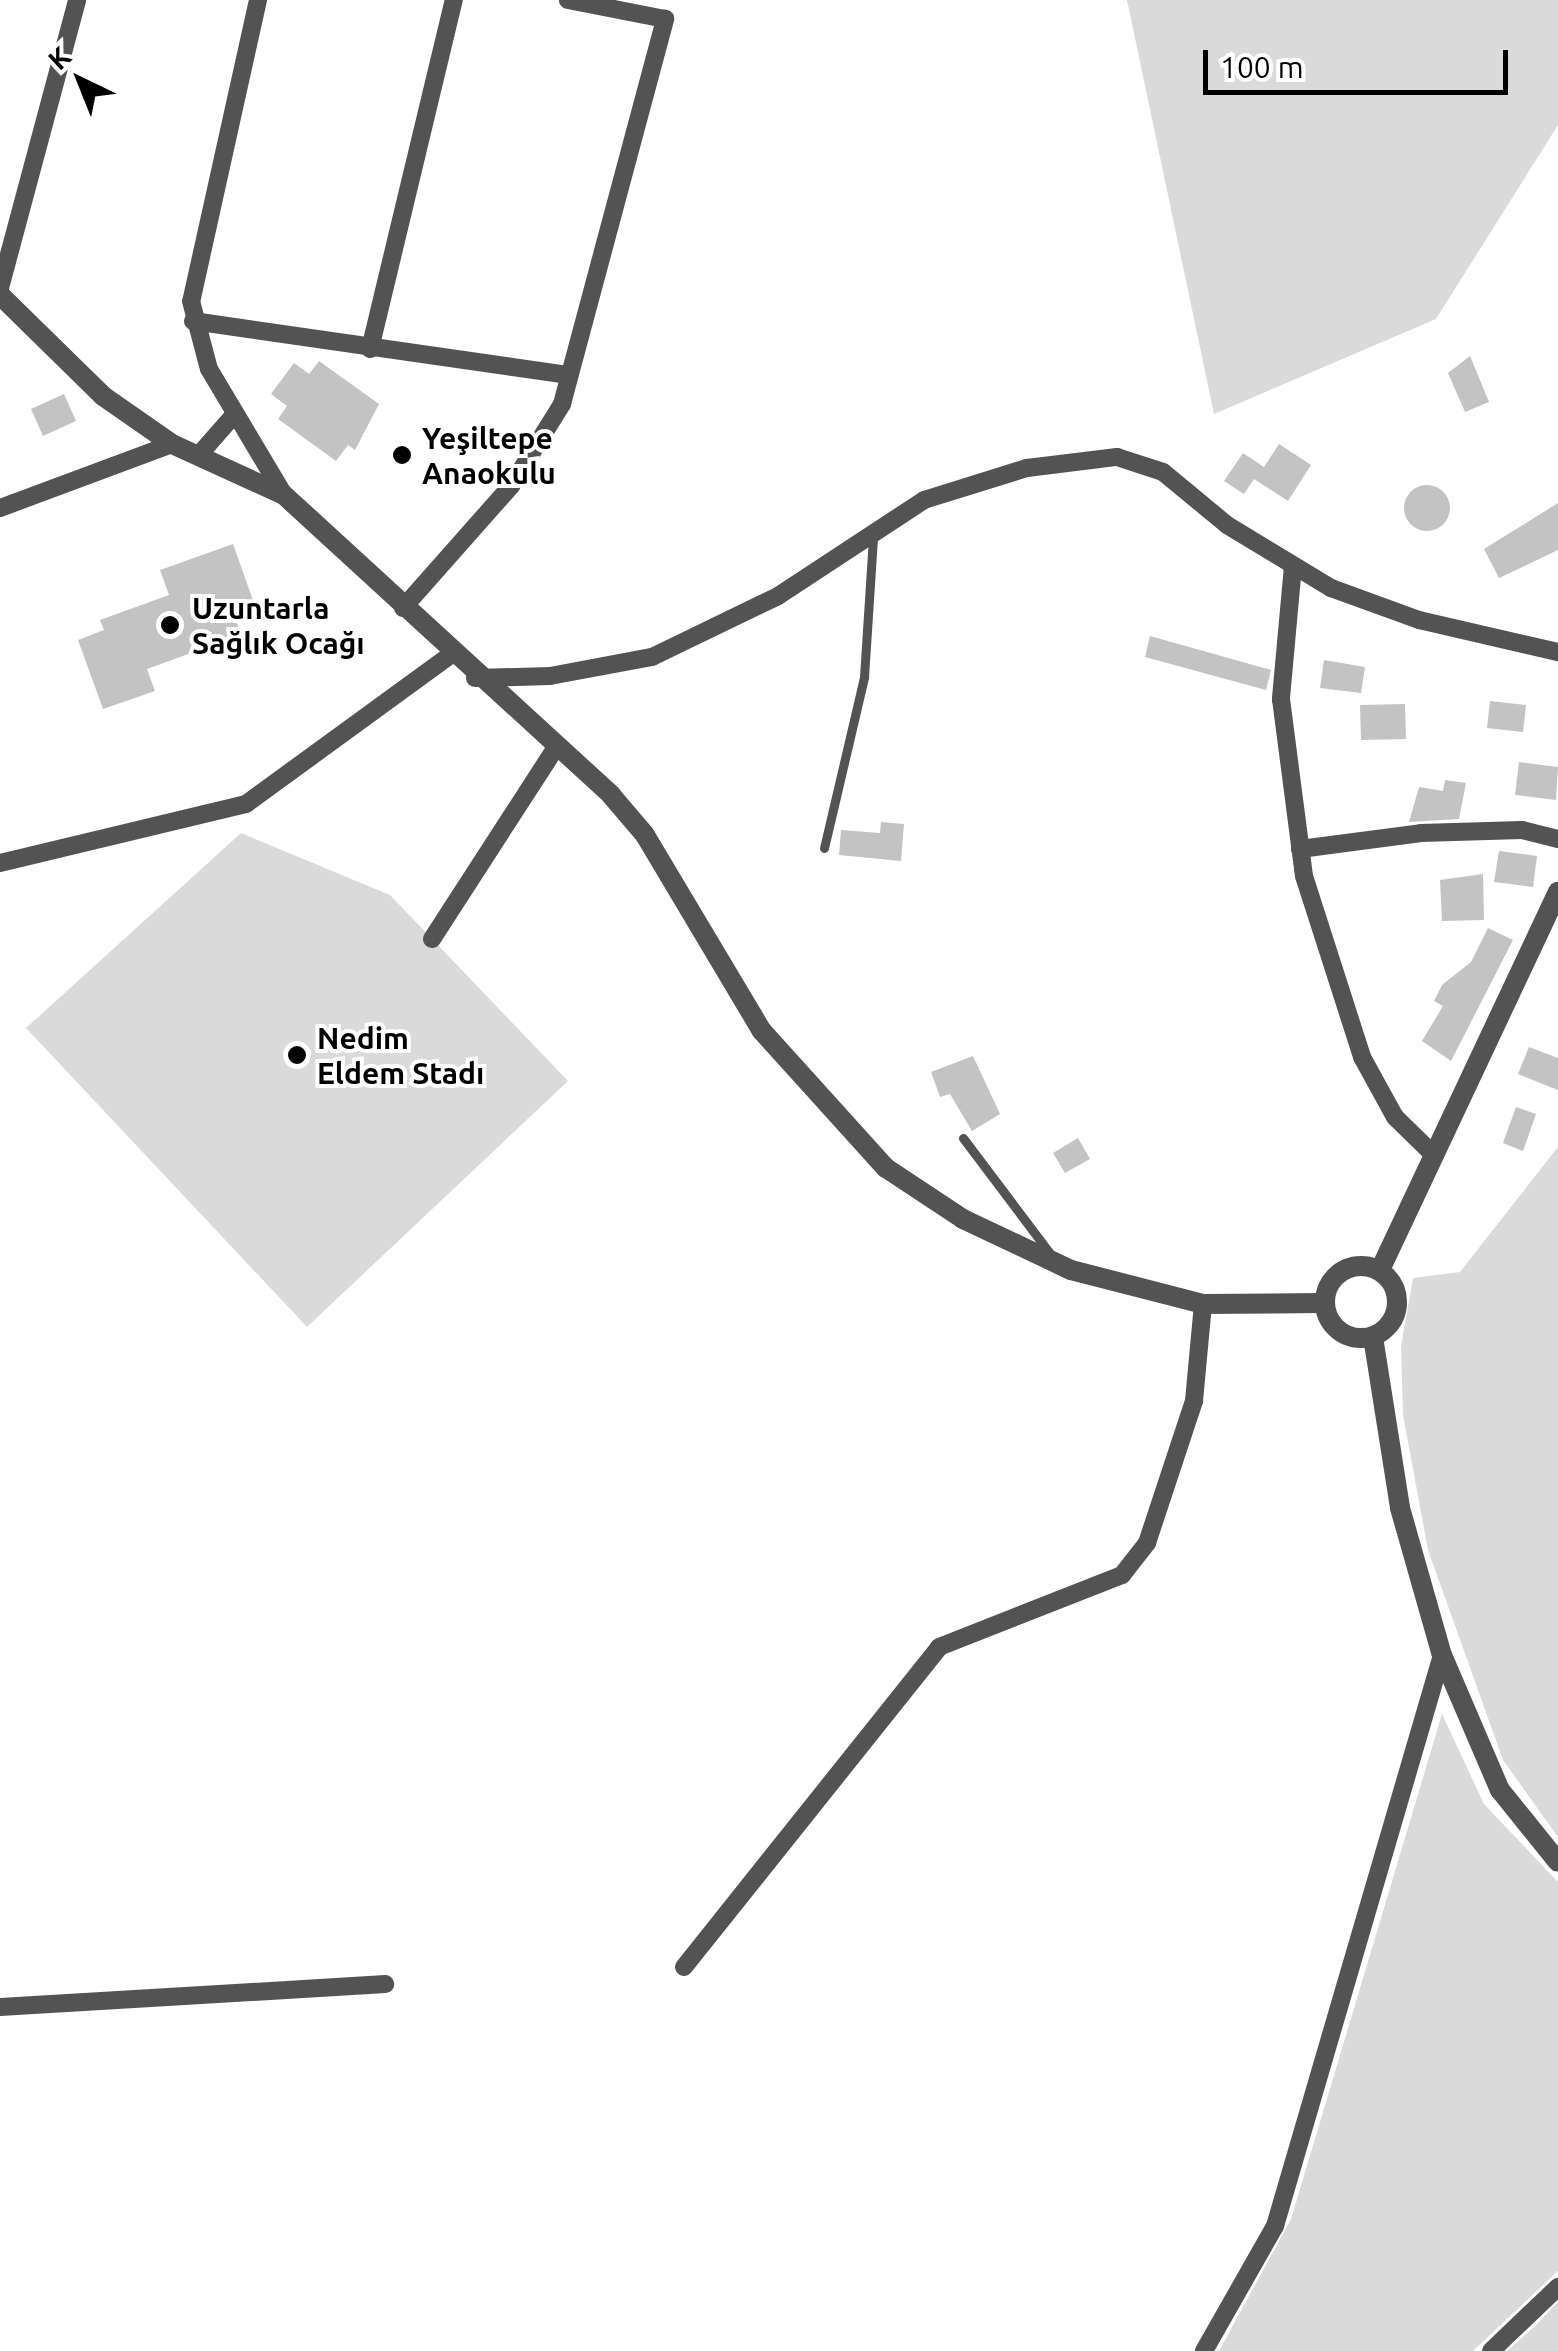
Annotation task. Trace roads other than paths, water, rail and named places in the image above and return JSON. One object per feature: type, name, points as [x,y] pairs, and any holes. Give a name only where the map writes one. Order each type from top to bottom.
[{"type":"street","points":[[77,0],[0,291],[104,396],[172,444],[284,496]]},
{"type":"street","points":[[258,0],[195,270],[193,321],[234,415],[284,496],[475,678],[556,747],[645,835],[762,1031],[854,1141],[949,1211],[1058,1265],[1202,1304],[1325,1303]]},
{"type":"street","points":[[370,350],[454,0]]},
{"type":"street","points":[[568,0],[665,19]]},
{"type":"street","points":[[404,608],[529,464],[569,375],[672,0]]},
{"type":"street","points":[[193,321],[370,350],[569,375]]},
{"type":"street","points":[[198,456],[234,415]]},
{"type":"street","points":[[0,508],[172,444]]},
{"type":"street","points":[[475,678],[550,676],[652,656],[762,604],[872,533],[977,482],[1117,457],[1163,472],[1293,566],[1372,605],[1558,652]]},
{"type":"street","points":[[1293,566],[1282,699],[1300,849],[1362,1058],[1395,1117],[1434,1155]]},
{"type":"street","points":[[0,863],[246,804],[450,654]]},
{"type":"street","points":[[432,939],[556,747]]},
{"type":"street","points":[[1300,849],[1421,832],[1522,830],[1558,839]]},
{"type":"street","points":[[1374,1337],[1397,1311],[1380,1270],[1558,892]]},
{"type":"street","points":[[1325,1303],[1342,1271],[1380,1270]]},
{"type":"street","points":[[1325,1303],[1340,1333],[1374,1337]]},
{"type":"street","points":[[684,1967],[939,1647],[1122,1575],[1147,1543],[1194,1401],[1202,1304]]},
{"type":"street","points":[[1374,1337],[1400,1508],[1442,1655],[1500,1790],[1558,1862]]},
{"type":"street","points":[[1204,2351],[1274,2226],[1442,1655]]},
{"type":"street","points":[[0,2007],[385,1984]]},
{"type":"street","points":[[1491,2351],[1558,2287]]},
{"type":"lane","points":[[824,848],[864,677],[872,533]]},
{"type":"lane","points":[[963,1138],[1058,1265]]},
{"type":"place","name":"Yeşiltepe Anaokulu","points":[[402,455]]},
{"type":"place","name":"Uzuntarla Sağlık Ocağı","points":[[170,625]]},
{"type":"place","name":"Nedim Eldem Stadı","points":[[297,1055]]}]
